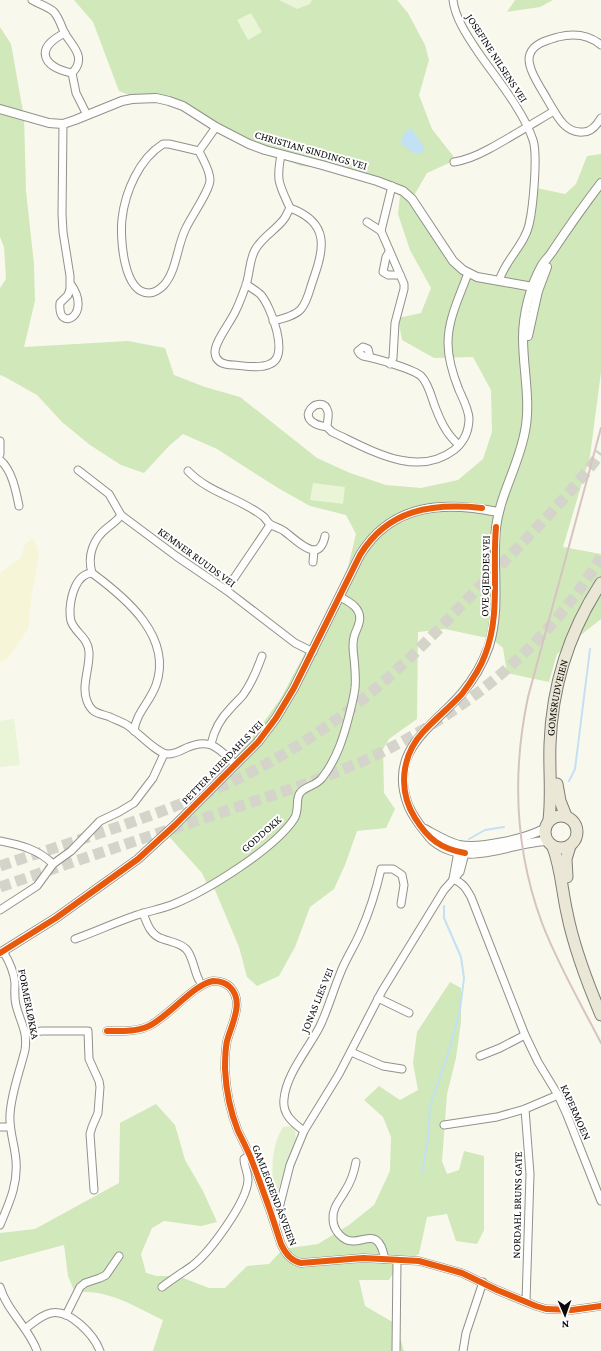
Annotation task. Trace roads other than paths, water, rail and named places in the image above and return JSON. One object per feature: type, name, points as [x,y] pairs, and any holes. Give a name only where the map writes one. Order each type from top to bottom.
[{"type":"main road","name":"GOMSRUDVEIEN","points":[[547,825],[551,796],[550,738],[553,703],[558,680],[576,627],[601,583]]},
{"type":"main road","name":"GOMSRUDVEIEN","points":[[566,816],[560,802],[557,785],[556,744],[560,704],[568,668],[576,643],[601,596]]},
{"type":"main road","points":[[601,999],[583,949],[571,902],[566,868],[566,859],[570,846],[577,836],[577,829],[574,822],[566,816],[558,816],[547,825],[545,838],[550,844],[557,858],[564,903],[573,939],[584,973],[601,1015]]},
{"type":"main road","points":[[550,844],[560,848],[570,846]]},
{"type":"street","points":[[32,0],[53,11],[77,51],[77,65],[72,73],[76,93],[87,115]]},
{"type":"street","name":"JOSEFINE NILSENS VEI","points":[[453,0],[456,13],[474,45],[528,127],[535,149],[529,225],[523,240],[505,267],[500,281]]},
{"type":"street","points":[[65,33],[54,38],[48,43],[45,48],[46,54],[48,60],[55,66],[72,73]]},
{"type":"street","points":[[601,45],[590,37],[583,35],[563,36],[544,41],[536,46],[532,51],[529,60],[530,66],[554,111],[566,126],[574,132],[585,132],[590,130],[601,118]]},
{"type":"street","name":"CHRISTIAN SINDINGS VEI","points":[[0,109],[48,123],[63,124],[122,101],[156,98],[169,101],[183,106],[216,127],[249,144],[282,155],[322,165],[392,186],[412,199],[453,261],[463,270],[477,277],[500,281],[534,290]]},
{"type":"street","points":[[454,162],[473,157],[554,111]]},
{"type":"street","points":[[63,124],[62,232],[70,283]]},
{"type":"street","points":[[199,151],[216,127]]},
{"type":"street","points":[[162,144],[170,144],[199,151],[209,174],[209,185],[183,233],[176,259],[165,284],[157,291],[150,293],[144,292],[134,285],[130,279],[124,258],[121,229],[128,193],[136,173],[162,144]]},
{"type":"street","points":[[273,322],[301,310],[306,303],[322,247],[318,230],[314,223],[308,216],[290,208],[279,182],[282,155]]},
{"type":"street","name":"OVE GJEDDES VEI","points":[[550,844],[525,844],[483,853],[462,850],[422,827],[411,811],[405,795],[403,780],[406,762],[412,747],[418,738],[462,693],[475,676],[485,656],[492,633],[495,612],[495,547],[498,512],[521,449],[525,430],[527,411],[525,368],[534,290],[551,254],[601,183]]},
{"type":"street","points":[[390,364],[393,358],[395,323],[404,289],[404,284],[381,231],[392,186]]},
{"type":"street","points":[[246,284],[262,296],[273,322],[279,344],[276,359],[272,364],[255,366],[231,365],[218,360],[215,353],[216,347],[236,309],[246,284],[252,256],[260,242],[285,218],[290,208]]},
{"type":"street","points":[[367,222],[381,231]]},
{"type":"street","points":[[389,252],[386,257],[383,272],[388,275],[400,276]]},
{"type":"street","points":[[327,427],[332,432],[385,456],[401,461],[422,462],[437,458],[452,451],[460,445],[467,431],[469,417],[451,365],[448,333],[456,304],[468,273]]},
{"type":"street","points":[[370,357],[410,370],[421,376],[428,388],[447,433],[460,445]]},
{"type":"street","points":[[0,441],[0,454]]},
{"type":"street","points":[[0,460],[5,464],[10,474],[19,506]]},
{"type":"street","name":"KEMNER RUUDS VEI","points":[[78,470],[109,494],[121,515],[176,556],[226,590],[295,643],[313,652]]},
{"type":"street","points":[[188,471],[198,481],[206,486],[251,508],[265,518],[270,525],[283,530],[307,548],[314,550],[318,549],[326,536]]},
{"type":"street","name":"PETTER AUERDAHLS VEI","points":[[1,952],[56,918],[138,859],[175,825],[258,742],[276,718],[294,688],[360,555],[368,542],[385,525],[421,509],[438,507],[476,508],[498,512]]},
{"type":"street","points":[[121,515],[104,530],[95,541],[92,547],[90,559],[92,573],[119,595],[141,618],[154,639],[158,652],[159,668],[156,684],[147,704],[137,718],[134,731]]},
{"type":"street","points":[[226,590],[270,525]]},
{"type":"street","points":[[313,562],[314,550]]},
{"type":"street","points":[[92,573],[83,575],[77,582],[70,612],[71,621],[86,642],[89,652],[86,690],[87,701],[95,713],[127,726],[140,734],[158,751],[164,754],[174,753],[196,744],[210,744],[218,748],[235,764]]},
{"type":"street","name":"GODDOKK","points":[[75,940],[143,913],[171,906],[186,898],[225,876],[258,854],[294,819],[297,812],[298,797],[300,792],[315,785],[322,778],[336,756],[342,741],[355,688],[352,645],[359,624],[359,616],[353,605],[340,597]]},
{"type":"street","points":[[210,744],[220,721],[228,710],[243,695],[252,681],[262,656]]},
{"type":"street","points":[[0,910],[37,886],[53,864],[71,851],[100,821],[134,803],[153,778],[164,754]]},
{"type":"street","name":"OVE GJEDDES VEI","points":[[462,850],[526,836],[547,825]]},
{"type":"street","points":[[0,841],[30,848],[41,854],[53,864]]},
{"type":"street","points":[[275,1224],[290,1165],[304,1131],[351,1052],[378,998],[444,890],[460,872],[462,850]]},
{"type":"street","name":"JONAS LIES VEI","points":[[304,1131],[293,1124],[286,1112],[284,1099],[286,1090],[292,1074],[321,1024],[340,973],[367,916],[378,884],[381,869],[393,869],[402,875],[404,885],[400,904]]},
{"type":"street","name":"KAPERMOEN","points":[[453,879],[462,884],[471,897],[524,1035],[558,1095],[601,1201]]},
{"type":"street","points":[[143,913],[150,928],[157,937],[186,948],[192,958],[199,980]]},
{"type":"street","name":"FORMERLØKKA","points":[[0,1225],[11,1200],[15,1182],[16,1159],[10,1127],[11,1108],[26,1050],[26,1034],[15,1002],[14,974],[10,964],[1,952]]},
{"type":"street","name":"GAMLEGRENDÅSVEIEN","points":[[107,1031],[126,1031],[148,1026],[159,1020],[203,985],[219,982],[228,985],[234,991],[237,1000],[236,1010],[227,1041],[225,1056],[225,1076],[228,1098],[232,1114],[250,1155],[281,1244],[285,1253],[296,1262],[301,1263],[356,1258],[419,1261],[462,1272],[526,1302],[546,1309],[572,1310],[601,1306]]},
{"type":"street","points":[[378,998],[409,1013]]},
{"type":"street","points":[[26,1034],[42,1031],[88,1031],[89,1059],[99,1081],[100,1087],[98,1113],[90,1134],[94,1190]]},
{"type":"street","points":[[480,1056],[500,1048],[524,1035]]},
{"type":"street","points":[[351,1052],[383,1066],[402,1069]]},
{"type":"street","points":[[444,1125],[497,1117],[525,1109],[558,1095]]},
{"type":"street","name":"NORDAHL BRUNS GATE","points":[[525,1109],[530,1174],[526,1302]]},
{"type":"street","points":[[0,1127],[10,1127]]},
{"type":"street","name":"GAMLEGRENDÅSVEIEN","points":[[162,1287],[178,1274],[192,1266],[202,1256],[242,1202],[246,1192],[248,1180],[244,1159],[250,1155]]},
{"type":"street","points":[[356,1162],[350,1182],[332,1213],[334,1227],[340,1235],[352,1241],[367,1239],[377,1241],[380,1244],[385,1259]]},
{"type":"street","points":[[66,1315],[80,1288],[85,1283],[106,1275],[118,1256]]},
{"type":"street","points":[[396,1260],[396,1351]]},
{"type":"street","points":[[463,1351],[466,1334],[483,1282]]},
{"type":"street","points":[[0,1287],[2,1297],[25,1329],[37,1351]]},
{"type":"street","points":[[25,1329],[46,1314],[60,1312],[88,1331],[95,1340],[100,1351]]},
{"type":"water","points":[[411,128],[424,147],[422,154],[414,153],[401,144],[403,135]]},
{"type":"waterway","points":[[569,781],[575,769],[590,649]]},
{"type":"waterway","points":[[469,839],[485,830],[504,827]]},
{"type":"waterway","points":[[422,1173],[428,1138],[430,1106],[451,1044],[460,1010],[464,978],[461,957],[444,918],[444,906]]},
{"type":"tunnel","points":[[0,866],[130,823],[194,799],[255,770],[289,751],[321,730],[367,696],[421,647],[544,520],[574,487],[601,453]]},
{"type":"tunnel","points":[[0,887],[315,780],[376,755],[410,737],[442,718],[473,696],[503,672],[531,646],[557,618],[580,589],[601,557]]},
{"type":"railway","points":[[601,428],[528,697],[523,726],[518,783],[521,839],[533,895],[542,923],[555,954],[601,1043]]}]
